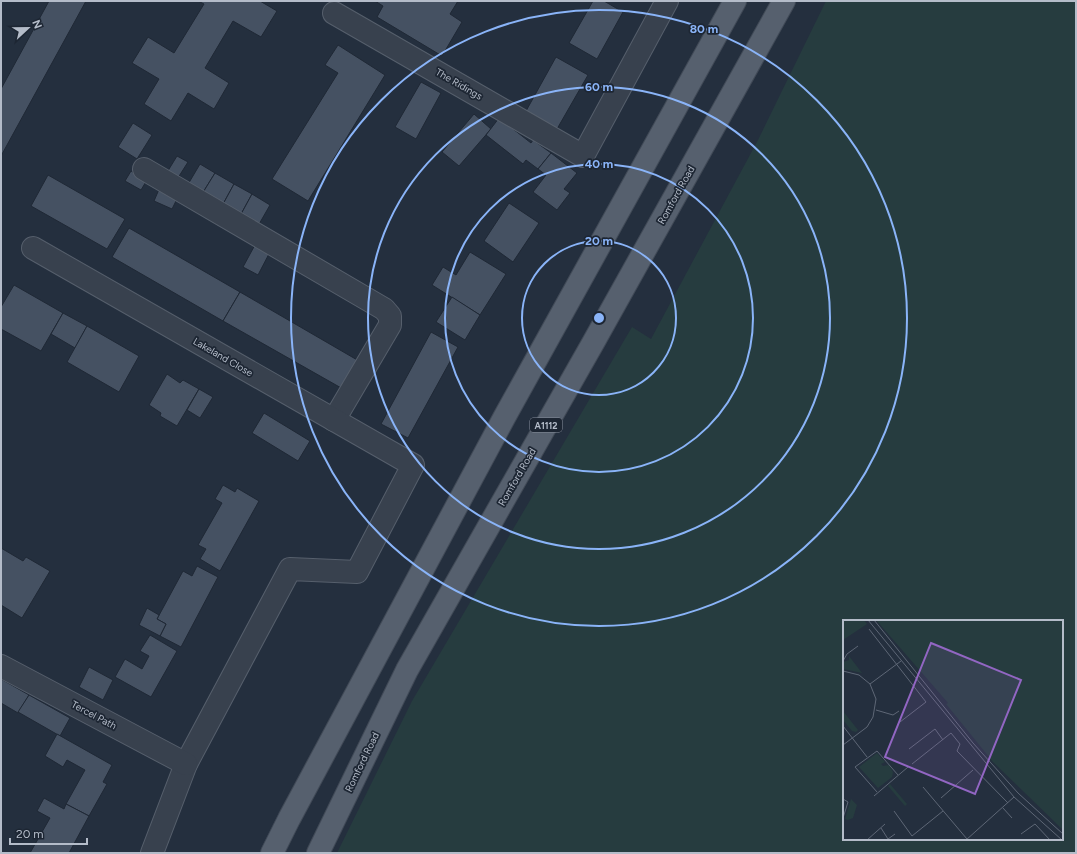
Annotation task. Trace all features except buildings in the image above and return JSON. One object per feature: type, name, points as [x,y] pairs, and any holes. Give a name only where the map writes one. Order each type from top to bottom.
[{"type":"main road","points":[[272,853],[505,416],[735,1]]},
{"type":"main road","name":"Romford Road","points":[[318,853],[407,670],[593,343],[784,1]]},
{"type":"street","name":"The Ridings","points":[[334,13],[583,156],[667,1]]},
{"type":"street","points":[[144,169],[384,309],[390,316],[390,325],[334,420]]},
{"type":"street","name":"Lakeland Close","points":[[33,248],[413,465],[358,572],[290,569],[186,764]]},
{"type":"street","name":"Tercel Path","points":[[1,666],[186,764]]},
{"type":"street","points":[[152,853],[186,764]]},
{"type":"green space","points":[[826,1],[1076,1],[1076,853],[337,853],[412,701],[632,327],[651,339],[758,140]]}]
